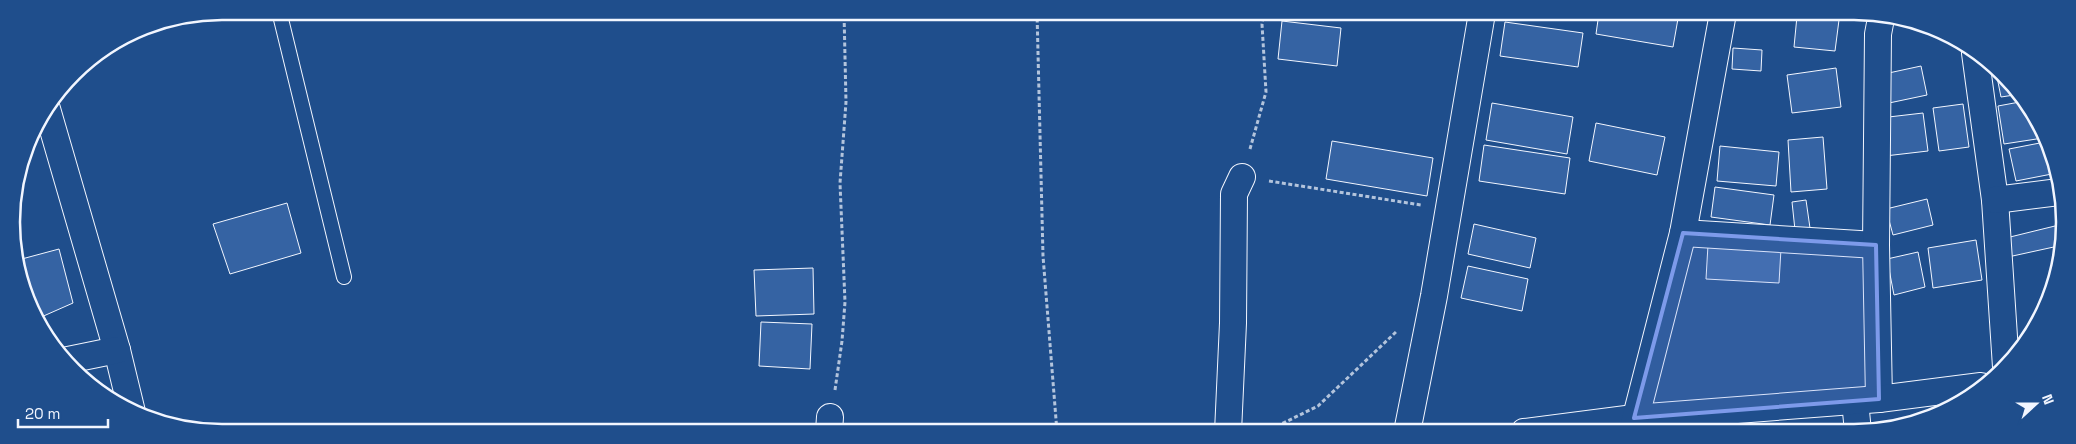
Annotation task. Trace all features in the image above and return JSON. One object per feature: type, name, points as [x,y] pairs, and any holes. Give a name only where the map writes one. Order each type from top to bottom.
[{"type":"street","points":[[1408,424],[1434,296],[1481,20]]},
{"type":"street","points":[[1633,424],[1683,233],[1722,20]]},
{"type":"street","points":[[1860,424],[1867,400],[1876,244],[1878,34],[1880,22]]},
{"type":"street","points":[[1976,61],[1995,200],[2005,356]]},
{"type":"street","points":[[50,116],[117,350],[129,401]]},
{"type":"street","points":[[1228,424],[1233,323],[1234,194],[1242,177]]},
{"type":"street","points":[[1995,200],[2053,193]]},
{"type":"street","points":[[1683,233],[1876,244]]},
{"type":"street","points":[[73,359],[117,350]]},
{"type":"street","points":[[1642,424],[1970,387]]},
{"type":"lane","points":[[281,20],[344,277]]},
{"type":"path","points":[[830,424],[839,368],[845,302],[840,183],[846,102],[844,20]]},
{"type":"path","points":[[1037,20],[1043,256],[1056,424]]},
{"type":"path","points":[[1263,20],[1266,92],[1242,177],[1449,209]]},
{"type":"path","points":[[1281,424],[1318,406],[1399,329]]},
{"type":"highlighted area","points":[[1683,233],[1876,245],[1879,399],[1634,418]]},
{"type":"building","points":[[1598,20],[1678,20],[1673,47],[1596,34]]},
{"type":"building","points":[[1797,20],[1839,20],[1835,51],[1794,47]]},
{"type":"building","points":[[1282,21],[1341,28],[1337,66],[1278,59]]},
{"type":"building","points":[[1505,22],[1583,33],[1578,67],[1500,56]]},
{"type":"building","points":[[1733,48],[1762,50],[1761,71],[1732,69]]},
{"type":"building","points":[[1921,66],[1927,95],[1889,103],[1884,74]]},
{"type":"building","points":[[1836,68],[1841,107],[1792,113],[1787,75]]},
{"type":"building","points":[[1998,80],[2011,95],[2001,97]]},
{"type":"building","points":[[1492,103],[1573,117],[1567,154],[1486,140]]},
{"type":"building","points":[[2017,103],[2038,139],[2004,144],[1998,106]]},
{"type":"building","points":[[1963,104],[1969,147],[1939,151],[1933,108]]},
{"type":"building","points":[[1923,113],[1928,151],[1885,156],[1880,118]]},
{"type":"building","points":[[1596,123],[1665,137],[1657,175],[1589,161]]},
{"type":"building","points":[[1823,137],[1827,189],[1791,192],[1788,140]]},
{"type":"building","points":[[1332,141],[1433,158],[1427,196],[1326,179]]},
{"type":"building","points":[[2040,143],[2050,174],[2016,181],[2009,149]]},
{"type":"building","points":[[1484,145],[1570,158],[1565,194],[1479,181]]},
{"type":"building","points":[[1720,146],[1779,152],[1776,186],[1717,181]]},
{"type":"building","points":[[1715,187],[1774,195],[1770,225],[1711,217]]},
{"type":"building","points":[[1927,199],[1933,225],[1893,235],[1886,209]]},
{"type":"building","points":[[1806,200],[1810,228],[1795,230],[1792,202]]},
{"type":"building","points":[[287,203],[301,253],[230,274],[213,224]]},
{"type":"building","points":[[1474,224],[1536,238],[1530,268],[1468,254]]},
{"type":"building","points":[[2056,226],[2054,247],[2008,257],[2006,238]]},
{"type":"building","points":[[1976,240],[1982,280],[1933,288],[1928,248]]},
{"type":"building","points":[[1708,245],[1781,249],[1779,283],[1706,279]]},
{"type":"building","points":[[59,249],[73,303],[44,316],[35,299],[24,258]]},
{"type":"building","points":[[1918,252],[1925,287],[1894,295],[1887,259]]},
{"type":"building","points":[[1468,266],[1528,279],[1522,311],[1461,298]]},
{"type":"building","points":[[813,268],[814,314],[756,316],[754,270]]},
{"type":"building","points":[[761,322],[812,324],[810,369],[759,366]]}]
